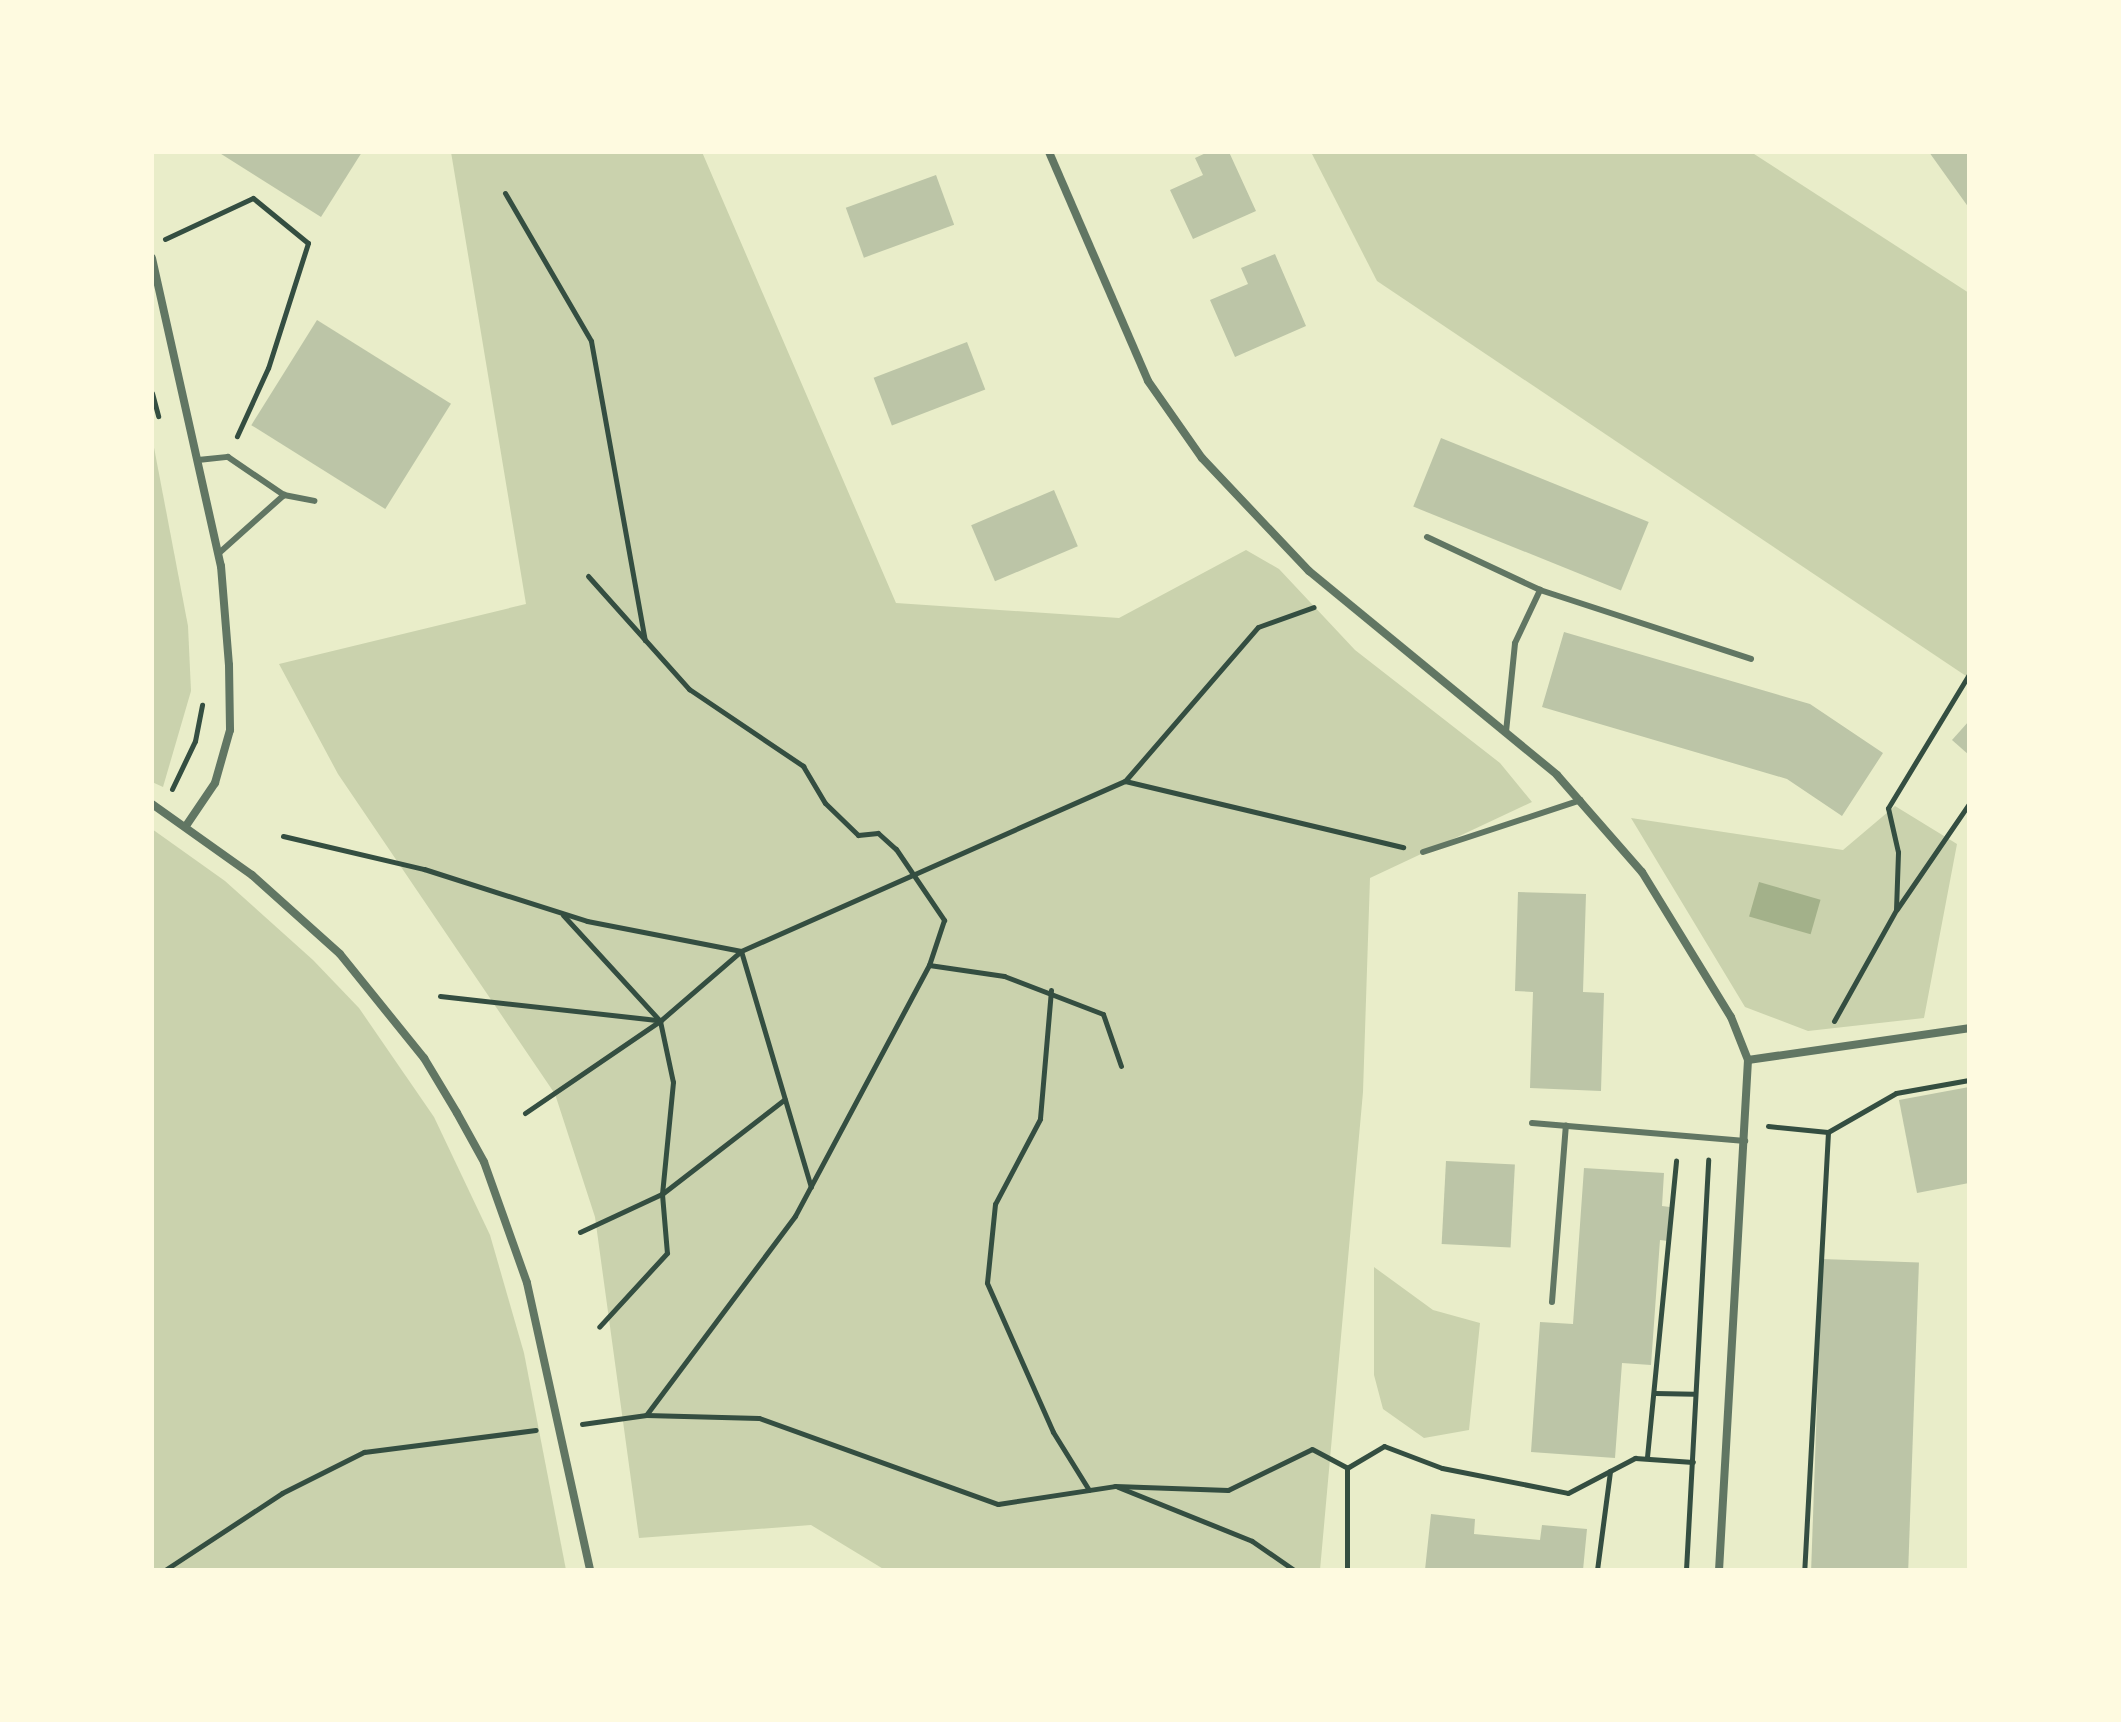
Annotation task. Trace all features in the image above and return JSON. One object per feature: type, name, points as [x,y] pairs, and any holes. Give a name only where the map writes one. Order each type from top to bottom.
[{"type":"street","points":[[1049,152],[1148,381],[1223,484],[1342,597],[1506,732],[1581,800],[1642,872],[1731,1017],[1748,1060],[1719,1570]]},
{"type":"street","points":[[152,258],[218,554],[230,730],[215,783],[186,826]]},
{"type":"street","points":[[156,807],[186,826],[340,954],[424,1058],[484,1162],[512,1230],[590,1570]]},
{"type":"street","points":[[1748,1060],[1969,1028]]},
{"type":"lane","points":[[198,460],[228,457],[284,495],[314,501]]},
{"type":"lane","points":[[218,554],[284,495]]},
{"type":"lane","points":[[1427,537],[1540,590],[1751,659]]},
{"type":"lane","points":[[1506,732],[1515,643],[1540,590]]},
{"type":"lane","points":[[1423,852],[1581,800]]},
{"type":"lane","points":[[1532,1123],[1745,1141]]},
{"type":"lane","points":[[1552,1302],[1566,1126]]},
{"type":"path","points":[[505,193],[591,341],[645,641]]},
{"type":"path","points":[[152,242],[195,230],[253,198],[308,243],[268,368],[228,457]]},
{"type":"path","points":[[152,393],[159,422]]},
{"type":"path","points":[[588,576],[689,689],[803,766],[825,803],[858,835],[878,833],[919,874],[944,920],[929,965],[811,1187],[646,1415]]},
{"type":"path","points":[[525,1113],[660,1021],[741,951],[1125,781],[1258,627],[1342,597]]},
{"type":"path","points":[[1896,910],[1898,852],[1888,808],[1969,674]]},
{"type":"path","points":[[156,807],[195,741],[202,690]]},
{"type":"path","points":[[1125,781],[1423,852]]},
{"type":"path","points":[[1820,1049],[1896,910],[1969,804]]},
{"type":"path","points":[[283,836],[562,913],[741,951]]},
{"type":"path","points":[[562,913],[660,1021],[673,1082],[662,1194],[667,1253],[599,1327]]},
{"type":"path","points":[[741,951],[811,1187]]},
{"type":"path","points":[[929,965],[1051,990],[1103,1014],[1121,1066]]},
{"type":"path","points":[[1051,990],[1040,1119],[995,1204],[987,1283],[1053,1432],[1089,1490]]},
{"type":"path","points":[[440,996],[660,1021]]},
{"type":"path","points":[[1828,1132],[1896,1093],[1969,1080]]},
{"type":"path","points":[[580,1232],[662,1194],[785,1099]]},
{"type":"path","points":[[1647,1457],[1676,1158]]},
{"type":"path","points":[[1655,1393],[1694,1394]]},
{"type":"path","points":[[165,1570],[282,1493],[364,1452],[646,1415],[759,1418],[998,1504],[1115,1486],[1228,1490],[1312,1449],[1347,1468]]},
{"type":"path","points":[[1347,1468],[1384,1446],[1442,1468],[1568,1493],[1610,1470],[1647,1457],[1724,1466]]},
{"type":"path","points":[[1347,1468],[1347,1570]]},
{"type":"path","points":[[1597,1570],[1610,1470]]},
{"type":"path","points":[[1115,1486],[1252,1541],[1294,1570]]},
{"type":"shaded area","points":[[451,152],[702,152],[896,603],[1119,618],[1246,550],[1279,569],[1355,650],[1500,763],[1532,802],[1370,878],[1363,1092],[1320,1570],[885,1570],[811,1525],[639,1538],[595,1217],[555,1094],[338,774],[279,664],[526,604]]},
{"type":"shaded area","points":[[1311,152],[1751,152],[1969,293],[1969,678],[1377,281]]},
{"type":"shaded area","points":[[152,437],[188,626],[191,691],[163,787],[152,782]]},
{"type":"shaded area","points":[[1895,806],[1957,844],[1924,1018],[1808,1031],[1745,1007],[1631,818],[1843,850]]},
{"type":"shaded area","points":[[152,829],[225,881],[313,960],[359,1008],[434,1117],[490,1235],[524,1353],[566,1570],[152,1570]]},
{"type":"shaded area","points":[[1759,882],[1821,900],[1811,934],[1749,917]]},
{"type":"shaded area","points":[[1374,1267],[1433,1310],[1480,1323],[1469,1430],[1424,1438],[1383,1409],[1374,1375]]},
{"type":"building","points":[[218,152],[362,152],[321,217]]},
{"type":"building","points":[[1208,152],[1229,152],[1256,211],[1193,239],[1170,190],[1203,175],[1195,158]]},
{"type":"building","points":[[1929,152],[1969,152],[1969,208]]},
{"type":"building","points":[[936,175],[954,225],[864,258],[846,208]]},
{"type":"building","points":[[1275,254],[1306,326],[1235,357],[1210,300],[1248,284],[1241,268]]},
{"type":"building","points":[[317,320],[451,404],[385,509],[251,425]]},
{"type":"building","points":[[967,342],[985,390],[892,425],[874,378]]},
{"type":"building","points":[[1441,438],[1649,522],[1621,591],[1413,507]]},
{"type":"building","points":[[1054,490],[1078,546],[995,581],[971,525]]},
{"type":"building","points":[[1564,632],[1810,704],[1883,753],[1842,816],[1787,779],[1542,707]]},
{"type":"building","points":[[1969,721],[1969,755],[1952,740]]},
{"type":"building","points":[[1518,892],[1586,894],[1583,992],[1604,993],[1601,1091],[1530,1088],[1533,992],[1515,991]]},
{"type":"building","points":[[1969,1087],[1969,1183],[1917,1193],[1899,1100]]},
{"type":"building","points":[[1446,1161],[1515,1165],[1511,1247],[1442,1244]]},
{"type":"building","points":[[1584,1168],[1664,1173],[1662,1206],[1670,1207],[1668,1241],[1660,1240],[1651,1365],[1622,1363],[1615,1458],[1531,1452],[1540,1322],[1573,1324]]},
{"type":"building","points":[[1822,1259],[1919,1262],[1908,1570],[1811,1570]]},
{"type":"building","points":[[1431,1514],[1475,1519],[1474,1534],[1540,1540],[1542,1525],[1587,1529],[1583,1570],[1425,1570]]}]
